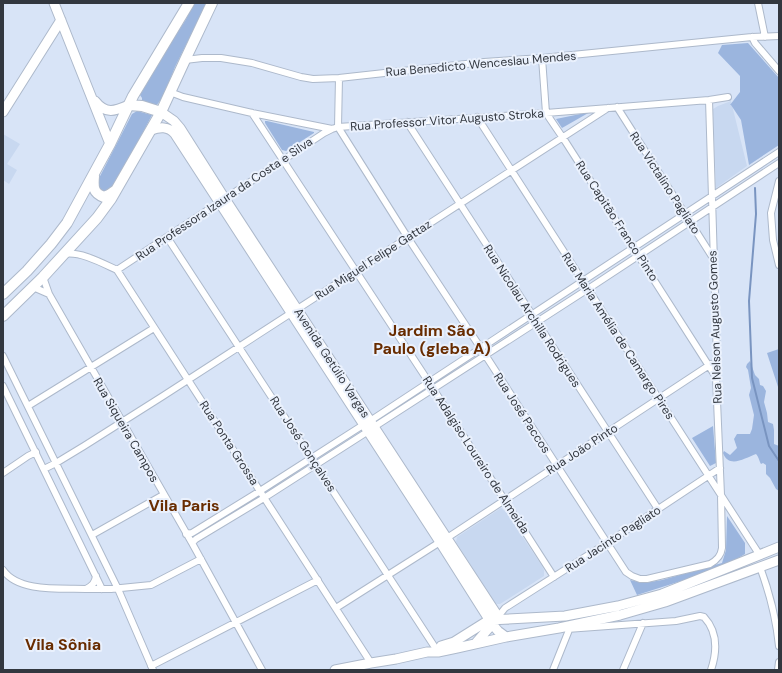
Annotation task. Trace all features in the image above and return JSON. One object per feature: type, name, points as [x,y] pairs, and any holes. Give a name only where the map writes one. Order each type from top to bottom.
[{"type":"main road","points":[[3,294],[27,271],[67,223],[110,144],[133,96],[190,3]]},
{"type":"main road","points":[[3,316],[43,277],[97,218],[111,199],[161,112],[212,3]]},
{"type":"main road","points":[[129,105],[142,106],[161,112]]},
{"type":"main road","points":[[95,172],[93,184],[95,191],[99,195],[104,197],[110,195],[118,188]]},
{"type":"street","points":[[54,3],[72,45],[110,144]]},
{"type":"street","points":[[758,3],[764,37]]},
{"type":"street","points":[[3,112],[61,20]]},
{"type":"street","name":"Rua Benedicto Wenceslau Mendes","points":[[185,60],[221,58],[252,63],[301,77],[313,79],[339,78],[484,62],[542,58],[752,37],[779,36]]},
{"type":"street","points":[[752,37],[755,43],[779,71]]},
{"type":"street","points":[[48,41],[56,38],[64,38],[72,45]]},
{"type":"street","points":[[542,58],[546,113]]},
{"type":"street","points":[[335,128],[339,78]]},
{"type":"street","name":"Rua Professor Vitor Augusto Stroka","points":[[170,92],[183,97],[335,128],[546,113],[708,100],[728,97]]},
{"type":"street","points":[[91,94],[100,106],[108,110],[116,110],[129,105]]},
{"type":"street","name":"Rua Nelson Augusto Gomes","points":[[708,100],[721,495],[721,554]]},
{"type":"street","name":"Rua Victalino Pagliato","points":[[617,107],[714,258]]},
{"type":"street","name":"Rua Miguel Felipe Gattaz","points":[[44,469],[56,463],[188,380],[608,108]]},
{"type":"street","name":"Avenida Getúlio Vargas","points":[[161,112],[174,121],[180,128],[222,201]]},
{"type":"street","name":"Rua Adalgiso Loureiro de Almeida","points":[[252,112],[429,382],[554,577]]},
{"type":"street","name":"Rua Capitão Franco Pinto","points":[[546,113],[639,255],[716,377]]},
{"type":"street","name":"Rua Maria Amélia de Camargo Pires","points":[[477,117],[759,554]]},
{"type":"street","name":"Rua Nicolau Archilla Rodrigues","points":[[407,122],[658,510]]},
{"type":"street","name":"Avenida Getúlio Vargas","points":[[151,130],[165,128],[173,132],[222,201],[443,540],[498,631],[506,636]]},
{"type":"street","name":"Rua Professora Izaura da Costa e Silva","points":[[117,270],[324,133],[335,128]]},
{"type":"street","name":"Rua José Paccos","points":[[335,128],[481,348],[626,572],[632,576],[644,580],[710,564],[721,554]]},
{"type":"street","points":[[192,543],[196,539],[264,498],[314,462],[369,426],[429,382],[685,214],[778,155]]},
{"type":"street","points":[[369,426],[433,389],[779,163]]},
{"type":"street","points":[[779,180],[771,213],[779,265]]},
{"type":"street","name":"Rua José Gonçalves","points":[[167,237],[388,575],[434,650]]},
{"type":"street","points":[[64,254],[76,254],[100,262],[117,270]]},
{"type":"street","name":"Rua Ponta Grossa","points":[[117,270],[371,663]]},
{"type":"street","name":"Rua Siqueira Campos","points":[[43,277],[49,294],[163,495],[192,543],[262,670]]},
{"type":"street","points":[[33,287],[49,294]]},
{"type":"street","points":[[28,406],[154,328]]},
{"type":"street","points":[[3,356],[118,588],[152,668],[318,580]]},
{"type":"street","name":"Rua João Pinto","points":[[336,608],[557,466],[717,360]]},
{"type":"street","points":[[3,386],[102,589]]},
{"type":"street","points":[[3,473],[36,452]]},
{"type":"street","points":[[186,534],[192,533],[260,492],[314,462]]},
{"type":"street","name":"Rua Jacinto Pagliato","points":[[493,621],[506,608],[658,510],[720,468]]},
{"type":"street","points":[[92,535],[163,495]]},
{"type":"street","points":[[434,650],[454,642],[493,621],[509,618],[565,616],[618,606],[662,594],[779,547]]},
{"type":"street","points":[[3,570],[10,578],[31,587],[102,589],[151,585],[200,559]]},
{"type":"street","points":[[559,628],[569,630],[665,602],[779,560]]},
{"type":"street","points":[[760,567],[770,595],[779,646]]},
{"type":"street","points":[[86,589],[91,587],[95,582],[96,576]]},
{"type":"street","points":[[506,608],[505,615],[509,618]]},
{"type":"street","points":[[335,670],[396,659],[434,650],[475,644],[506,636],[559,628],[643,623],[700,616],[704,617],[710,624],[715,638],[714,662],[711,670]]},
{"type":"street","points":[[475,644],[487,631],[493,621]]},
{"type":"street","points":[[623,670],[643,623]]},
{"type":"street","points":[[553,670],[569,630]]},
{"type":"street","points":[[778,670],[779,662]]},
{"type":"shaded area","points":[[194,3],[207,3],[175,67],[163,97],[156,106],[142,102],[140,95],[185,21]]},
{"type":"shaded area","points":[[748,43],[779,78],[779,145],[749,165],[741,120],[730,105],[740,92],[740,76],[718,53],[722,45]]},
{"type":"shaded area","points":[[731,101],[747,166],[716,188],[713,109]]},
{"type":"shaded area","points":[[137,111],[152,115],[113,190],[103,194],[96,184],[132,114]]},
{"type":"shaded area","points":[[590,112],[562,128],[556,119]]},
{"type":"shaded area","points":[[265,121],[314,133],[286,151],[282,150]]},
{"type":"shaded area","points":[[3,134],[20,144],[7,164],[17,170],[9,184],[3,180]]},
{"type":"shaded area","points":[[779,349],[779,390],[767,353]]},
{"type":"shaded area","points":[[750,361],[755,375],[759,379],[760,385],[763,386],[766,391],[764,402],[768,422],[773,424],[774,444],[779,446],[779,491],[766,474],[766,465],[763,463],[761,464],[756,454],[742,460],[733,461],[726,458],[723,453],[724,451],[730,455],[737,448],[734,439],[737,434],[750,434],[752,429],[754,415],[749,395],[751,388],[748,370],[746,367]]},
{"type":"shaded area","points":[[713,426],[716,463],[710,466],[692,438]]},
{"type":"shaded area","points":[[501,508],[506,512],[542,566],[544,576],[500,604],[497,604],[456,542],[457,537]]},
{"type":"shaded area","points":[[727,516],[745,543],[745,554],[722,568],[637,595],[630,580],[644,583],[662,580],[722,563],[726,550]]},
{"type":"waterway","points":[[755,188],[756,214],[749,301],[752,378],[769,446],[779,461]]},
{"type":"district","name":"Jardim São Paulo (gleba A)","points":[[432,339]]},
{"type":"district","name":"Vila Paris","points":[[184,505]]},
{"type":"district","name":"Vila Sônia","points":[[63,644]]}]
